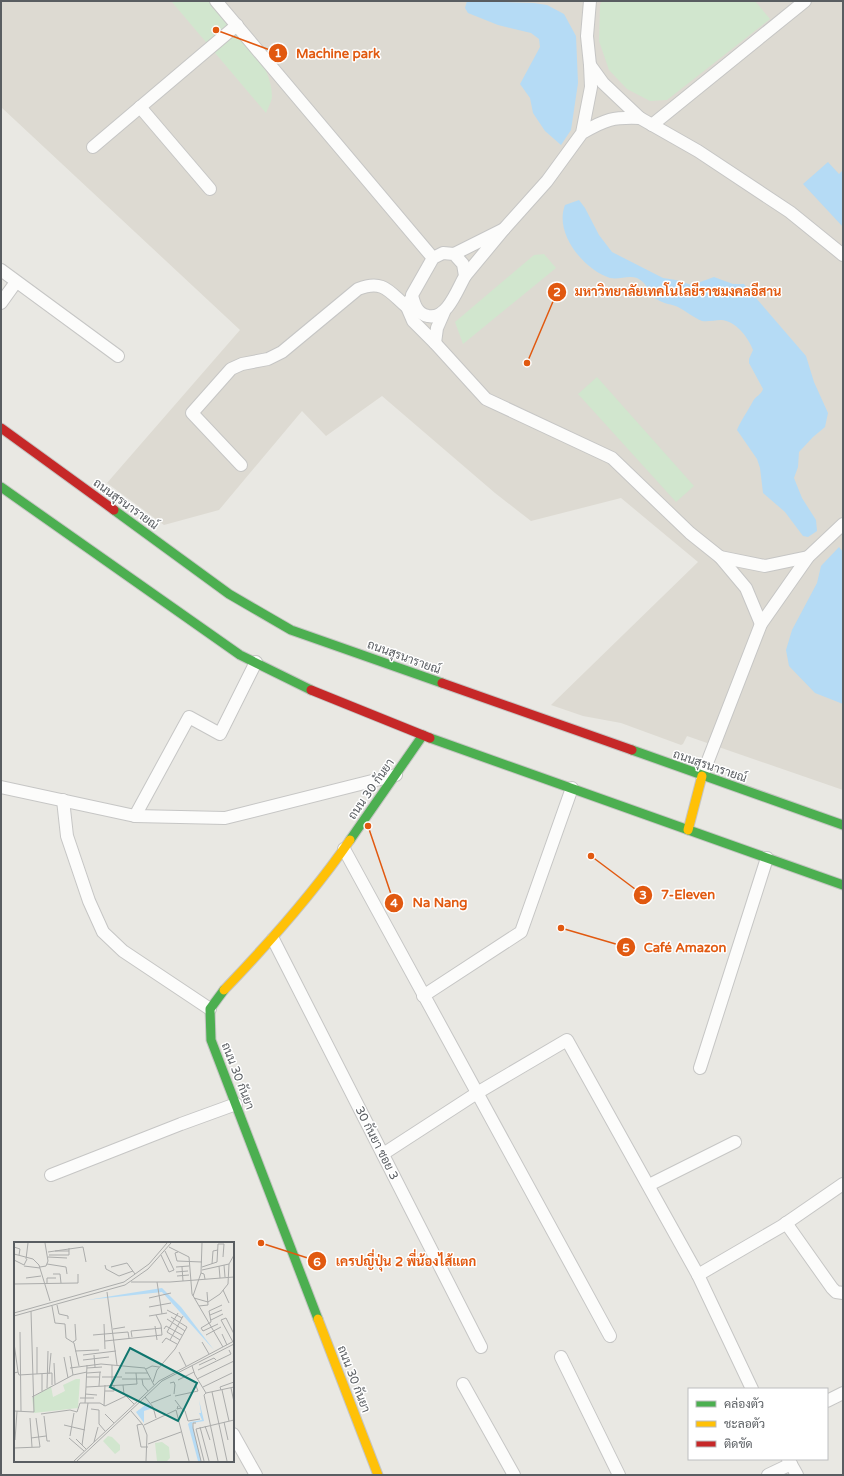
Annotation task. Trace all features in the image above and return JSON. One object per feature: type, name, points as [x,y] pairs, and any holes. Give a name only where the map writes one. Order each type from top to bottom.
[{"type":"main road","name":"ถนนสุรนารายณ์","points":[[1,428],[229,594],[291,630],[843,825]]},
{"type":"main road","points":[[1,487],[185,618],[240,655],[305,688],[423,735],[843,885]]},
{"type":"main road","name":"ถนน 30 กันยา","points":[[378,1475],[211,1040],[210,1009],[220,994],[273,939],[303,903],[344,849],[423,735]]},
{"type":"main road","points":[[688,830],[702,776]]},
{"type":"street","points":[[216,1],[433,258]]},
{"type":"street","points":[[582,133],[591,87],[587,36],[590,1]]},
{"type":"street","points":[[652,125],[805,1]]},
{"type":"street","points":[[93,147],[236,25]]},
{"type":"street","points":[[590,65],[603,83],[640,118],[698,151],[790,212],[843,255]]},
{"type":"street","points":[[140,107],[210,189]]},
{"type":"street","points":[[435,343],[437,328],[444,312],[466,276],[504,229],[547,181],[582,133],[598,124],[617,117],[640,118]]},
{"type":"street","points":[[407,307],[412,295],[433,258],[443,253],[454,254],[504,229]]},
{"type":"street","points":[[454,254],[463,264],[466,276]]},
{"type":"street","points":[[1,270],[118,356]]},
{"type":"street","points":[[1,303],[16,282]]},
{"type":"street","points":[[241,465],[192,413],[231,369],[242,364],[268,359],[282,352],[358,289],[370,285],[378,285],[385,288],[407,307],[413,321],[486,399],[612,458],[690,533],[720,557],[746,588],[761,624]]},
{"type":"street","points":[[412,295],[415,306],[423,315],[434,317],[444,312]]},
{"type":"street","points":[[702,776],[761,624],[808,557],[843,524]]},
{"type":"street","points":[[720,557],[766,566],[808,557]]},
{"type":"street","points":[[135,816],[189,717],[220,734],[256,662]]},
{"type":"street","points":[[1,787],[135,816],[225,818],[396,775]]},
{"type":"street","points":[[423,996],[521,932],[572,788]]},
{"type":"street","points":[[63,800],[67,836],[89,901],[103,932],[123,951],[210,1009]]},
{"type":"street","points":[[344,849],[610,1336]]},
{"type":"street","points":[[700,1068],[767,858]]},
{"type":"street","name":"30 กันยา ซอย 3","points":[[273,939],[481,1347]]},
{"type":"street","points":[[383,1154],[477,1094],[567,1040],[698,1275],[752,1388]]},
{"type":"street","points":[[51,1175],[236,1104]]},
{"type":"street","points":[[649,1185],[735,1142]]},
{"type":"street","points":[[698,1275],[786,1223],[843,1184]]},
{"type":"street","points":[[786,1223],[832,1288],[836,1292],[843,1294]]},
{"type":"street","points":[[561,1357],[619,1475]]},
{"type":"street","points":[[463,1384],[514,1475]]},
{"type":"street","points":[[828,1400],[843,1393]]},
{"type":"street","points":[[234,1436],[256,1475]]},
{"type":"street","points":[[768,1475],[789,1461],[797,1475]]},
{"type":"shaded area","points":[[1,1],[843,1],[843,790],[687,736],[681,745],[621,723],[583,716],[551,705],[698,562],[621,498],[531,521],[495,493],[382,396],[326,436],[302,411],[219,510],[164,525],[107,483],[240,330],[1,107]]},
{"type":"green space","points":[[212,1],[250,45],[265,69],[270,82],[272,96],[266,113],[172,2]]},
{"type":"green space","points":[[602,1],[755,1],[770,19],[667,100],[650,101],[627,89],[609,70],[599,41],[600,5]]},
{"type":"green space","points":[[544,254],[556,268],[463,344],[455,322],[534,255]]},
{"type":"green space","points":[[597,377],[694,486],[676,502],[578,394]]},
{"type":"water","points":[[467,1],[534,3],[547,5],[564,14],[576,36],[578,83],[571,130],[561,145],[545,131],[533,113],[530,98],[520,84],[540,47],[539,39],[531,33],[498,25],[468,13],[465,8]]},
{"type":"water","points":[[828,162],[839,174],[843,170],[843,227],[803,184]]},
{"type":"water","points":[[579,200],[585,208],[599,235],[612,252],[663,278],[692,285],[714,277],[733,284],[744,284],[806,356],[814,382],[828,413],[825,427],[799,452],[798,467],[794,478],[802,498],[816,520],[817,531],[808,537],[803,536],[785,512],[763,493],[760,468],[757,459],[737,430],[753,401],[763,389],[749,363],[753,350],[745,335],[732,323],[721,320],[702,321],[678,307],[660,301],[652,295],[641,280],[637,278],[610,278],[590,267],[573,249],[567,238],[564,227],[563,216],[565,205]]},
{"type":"water","points":[[839,547],[843,552],[843,704],[815,693],[789,666],[786,650],[792,630],[817,583],[821,566]]},
{"type":"traffic: fast","points":[[1,487],[240,655],[311,690]]},
{"type":"traffic: fast","points":[[114,510],[229,594],[291,630],[442,683]]},
{"type":"traffic: fast","points":[[350,840],[423,735]]},
{"type":"traffic: fast","points":[[430,738],[843,885]]},
{"type":"traffic: fast","points":[[632,750],[843,825]]},
{"type":"traffic: fast","points":[[224,990],[210,1009],[211,1040],[318,1319]]},
{"type":"traffic: slow","points":[[688,830],[702,776]]},
{"type":"traffic: slow","points":[[224,990],[290,917],[336,860],[350,840]]},
{"type":"traffic: slow","points":[[318,1319],[378,1475]]},
{"type":"traffic: jam","points":[[1,428],[114,510]]},
{"type":"traffic: jam","points":[[442,683],[632,750]]},
{"type":"traffic: jam","points":[[311,690],[430,738]]},
{"type":"place","name":"Machine park","points":[[216,30]]},
{"type":"place","name":"มหาวิทยาลัยเทคโนโลยีราชมงคลอีสาน","points":[[527,363]]},
{"type":"place","name":"Na Nang","points":[[368,826]]},
{"type":"place","name":"7-Eleven","points":[[591,856]]},
{"type":"place","name":"Café Amazon","points":[[561,928]]},
{"type":"place","name":"เครปญี่ปุ่น 2 พี่น้องไส้แตก","points":[[261,1243]]}]
